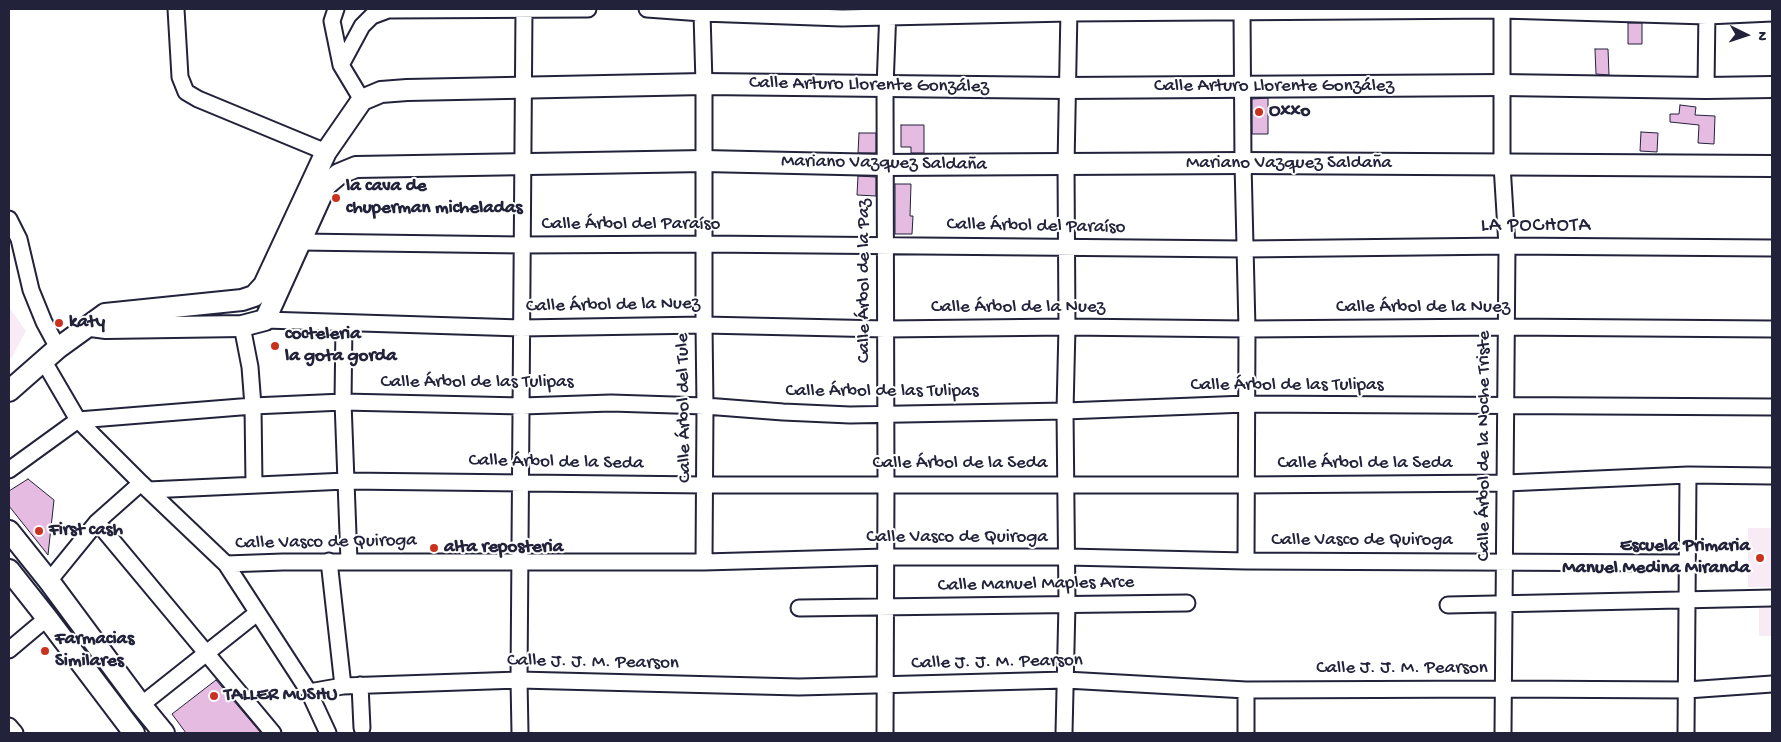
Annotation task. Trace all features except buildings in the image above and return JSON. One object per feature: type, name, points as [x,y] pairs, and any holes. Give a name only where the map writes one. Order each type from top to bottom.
[{"type":"street","points":[[176,9],[180,77],[186,92],[198,99],[326,152]]},
{"type":"street","points":[[520,733],[518,680],[522,406],[524,9]]},
{"type":"street","points":[[341,65],[362,26],[372,16],[388,10],[588,9]]},
{"type":"street","points":[[647,9],[842,18],[888,13],[1242,10],[1502,9],[1772,13]]},
{"type":"street","name":"Calle Árbol de la Noche Triste","points":[[1502,9],[1502,165],[1507,246],[1503,733]]},
{"type":"street","points":[[1242,10],[1247,329],[1246,561]]},
{"type":"street","points":[[1064,733],[1067,604],[1065,411],[1069,11]]},
{"type":"street","points":[[1706,88],[1707,12]]},
{"type":"street","name":"Calle Árbol del Tule","points":[[702,13],[706,485],[704,562]]},
{"type":"street","name":"Calle Árbol de la Paz","points":[[885,733],[885,86],[888,13]]},
{"type":"street","points":[[9,391],[50,354],[105,314],[242,300],[254,296],[264,285],[326,152],[362,100],[341,65],[334,15]]},
{"type":"street","name":"Calle Arturo Llorente González","points":[[362,100],[380,92],[704,84],[1067,88],[1502,85],[1772,87]]},
{"type":"street","name":"Mariano Vazquez Saldaña","points":[[265,320],[326,185],[339,174],[356,168],[704,161],[885,165],[1243,163],[1772,166]]},
{"type":"street","points":[[9,219],[19,239],[31,290],[44,322],[50,354],[78,420],[226,564],[309,692],[328,733]]},
{"type":"street","name":"Calle Árbol del Paraíso","points":[[300,242],[1245,249],[1507,246],[1772,248]]},
{"type":"street","points":[[91,326],[106,328],[242,326],[265,320]]},
{"type":"street","name":"Calle Árbol de la Nuez","points":[[265,320],[522,328],[704,325],[886,329],[1067,327],[1772,329]]},
{"type":"street","points":[[344,323],[343,402],[349,561]]},
{"type":"street","points":[[242,326],[250,367],[253,406],[254,485]]},
{"type":"street","name":"Calle Árbol de las Tulipas","points":[[78,420],[253,406],[343,402],[522,406],[611,403],[705,406],[850,415],[1065,411],[1246,404],[1772,407]]},
{"type":"street","points":[[9,470],[78,420]]},
{"type":"street","points":[[1686,733],[1688,475]]},
{"type":"street","name":"Calle Árbol de la Seda","points":[[145,486],[254,485],[346,481],[706,485],[1245,485],[1506,483],[1688,475],[1772,476]]},
{"type":"street","points":[[49,580],[98,522],[145,486]]},
{"type":"street","points":[[98,522],[273,733]]},
{"type":"street","points":[[9,531],[49,580],[141,705],[164,733]]},
{"type":"street","name":"Calle Vasco de Quiroga","points":[[226,564],[349,561],[704,562],[885,557],[1687,563]]},
{"type":"street","points":[[329,562],[344,686]]},
{"type":"street","points":[[9,570],[134,733]]},
{"type":"street","points":[[1448,604],[1772,598]]},
{"type":"street","name":"Calle Manuel Maples Arce","points":[[799,608],[1187,603]]},
{"type":"street","points":[[141,705],[257,613]]},
{"type":"street","points":[[9,650],[47,618]]},
{"type":"street","name":"Calle J. J. M. Pearson","points":[[309,692],[360,685],[518,680],[800,687],[1066,680],[1246,690],[1503,688],[1687,690],[1772,684]]},
{"type":"street","points":[[360,685],[362,728]]},
{"type":"street","points":[[1246,690],[1246,733]]},
{"type":"street","points":[[9,726],[15,733]]},
{"type":"shaded area","points":[[9,307],[26,331],[11,359],[9,355]]},
{"type":"shaded area","name":"Escuela Primaria Manuel Medina Miranda","points":[[1748,528],[1772,528],[1772,587],[1748,587]]},
{"type":"shaded area","points":[[1759,604],[1772,604],[1772,636],[1759,636]]},
{"type":"place","name":"Oxxo","points":[[1259,112]]},
{"type":"place","name":"la cava de chuperman micheladas","points":[[336,198]]},
{"type":"place","name":"katy","points":[[59,323]]},
{"type":"place","name":"cocteleria la gota gorda","points":[[275,346]]},
{"type":"place","name":"First cash","points":[[39,531]]},
{"type":"place","name":"alta reposteria","points":[[434,548]]},
{"type":"place","name":"Escuela Primaria Manuel Medina Miranda","points":[[1760,558]]},
{"type":"place","name":"Farmacias Similares","points":[[45,651]]},
{"type":"place","name":"TALLER MUSHU","points":[[214,696]]},
{"type":"district","name":"LA POCHOTA","points":[[1536,227]]}]
